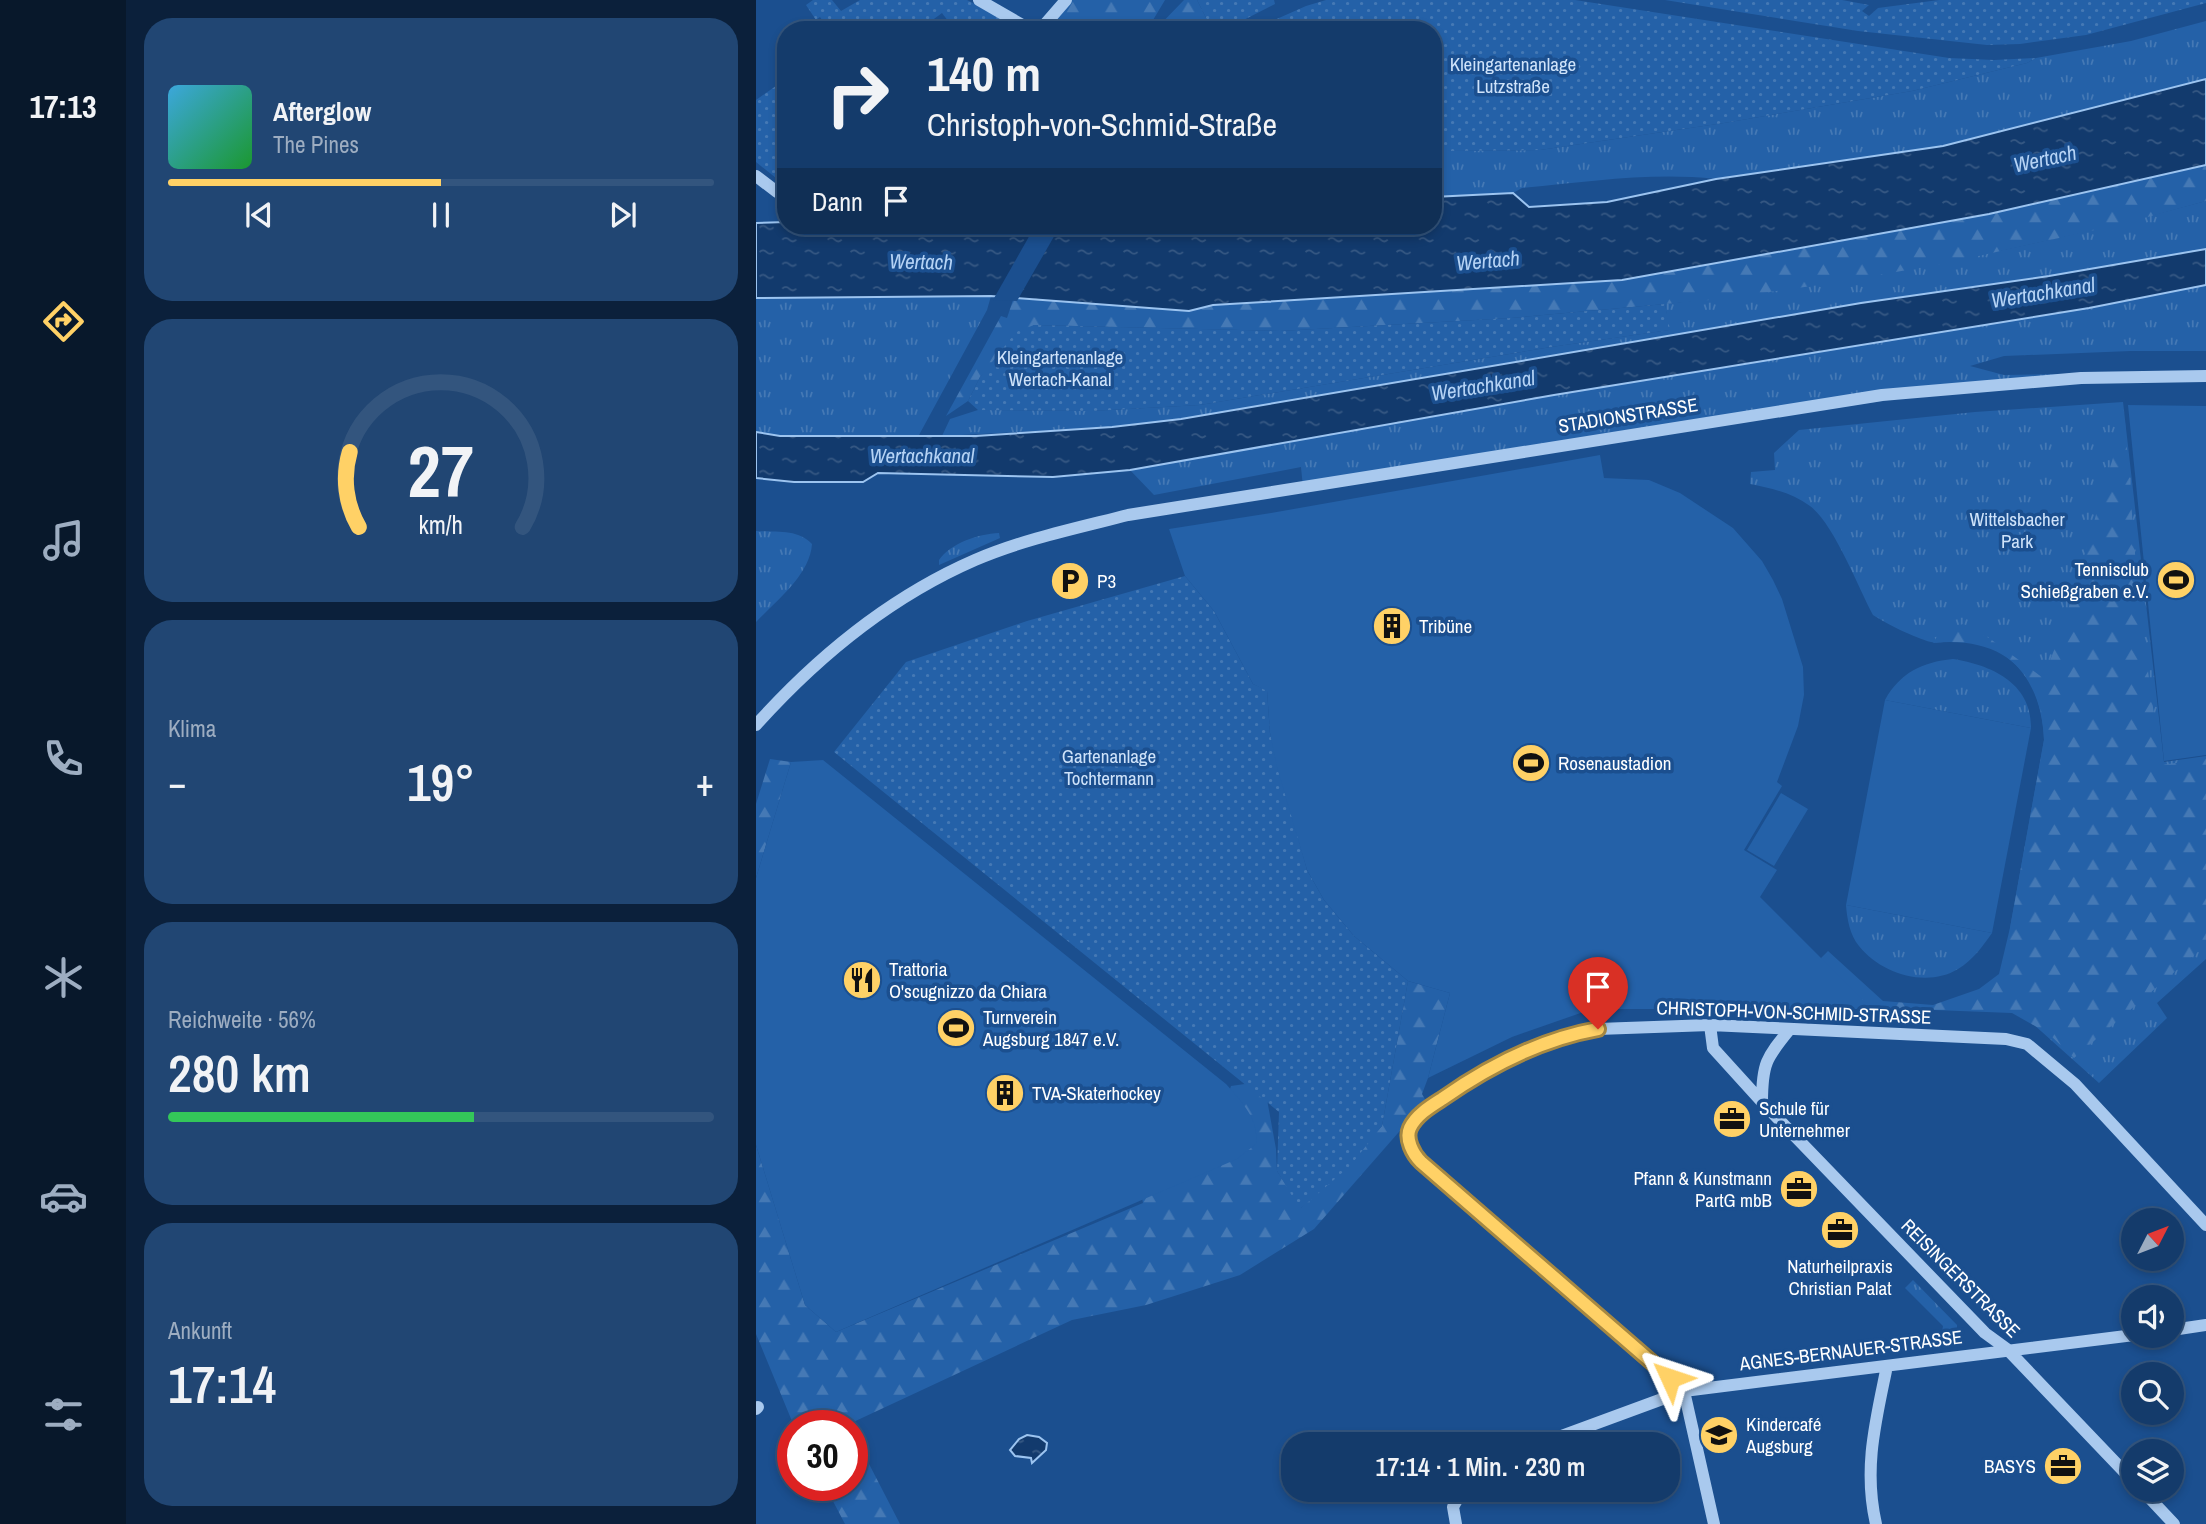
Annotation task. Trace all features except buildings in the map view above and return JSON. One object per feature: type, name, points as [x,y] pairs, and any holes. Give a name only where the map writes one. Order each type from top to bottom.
[{"type":"street","points":[[979,0],[1015,21]]},
{"type":"street","points":[[1048,21],[1066,0]]},
{"type":"street","points":[[756,176],[777,192]]},
{"type":"street","name":"STADIONSTRASSE","points":[[756,725],[796,682],[891,605],[975,561],[1061,531],[1150,512],[1882,395],[2081,378],[2206,376]]},
{"type":"street","name":"CHRISTOPH-VON-SCHMID-STRASSE","points":[[1684,1391],[1417,1158],[1412,1150],[1409,1132],[1418,1118],[1431,1106],[1488,1070],[1527,1051],[1581,1032],[1598,1029],[1710,1025],[2006,1039],[2026,1044],[2075,1084],[2206,1226]]},
{"type":"street","name":"REISINGERSTRASSE","points":[[1710,1025],[1713,1048],[1762,1102],[1985,1332],[2007,1349],[2121,1468]]},
{"type":"street","points":[[1762,1102],[1764,1066],[1772,1050],[1790,1029]]},
{"type":"street","points":[[2184,1328],[2206,1325]]},
{"type":"street","name":"AGNES-BERNAUER-STRASSE","points":[[1573,1432],[1684,1391],[2121,1336]]},
{"type":"street","points":[[1876,1524],[1871,1498],[1871,1441],[1887,1366]]},
{"type":"street","points":[[1684,1391],[1714,1524]]},
{"type":"street","points":[[1456,1502],[1454,1507],[1457,1524]]},
{"type":"street","points":[[2153,1502],[2174,1524]]},
{"type":"green space","points":[[813,0],[832,0],[841,11],[860,0],[967,0],[1006,21],[948,21],[942,13],[931,21],[823,21],[820,17],[816,20],[806,5]]},
{"type":"green space","points":[[1067,0],[1165,0],[1152,21],[1049,21]]},
{"type":"green space","points":[[1184,0],[1197,0],[1208,21],[1164,21]]},
{"type":"green space","points":[[1197,0],[1274,0],[1275,4],[1242,21],[1208,21]]},
{"type":"green space","name":"Kleingartenanlage Lutzstraße","points":[[1326,0],[1575,0],[1949,58],[2036,58],[2027,63],[1912,91],[1724,123],[1540,150],[1444,151],[1442,21],[1272,21]]},
{"type":"green space","points":[[1665,0],[1842,0],[1869,5],[1862,11],[1869,16],[1878,8],[1939,0],[2206,0],[2206,3],[2086,35],[2020,44],[1987,45],[1858,31]]},
{"type":"green space","points":[[2206,21],[2206,79],[1943,146],[1716,179],[1619,179],[1522,188],[1513,193],[1442,197],[1442,146],[1445,151],[1540,150],[1724,123],[1912,91],[2027,63],[2036,58],[2131,41]]},
{"type":"green space","points":[[777,85],[777,179],[756,162],[756,100]]},
{"type":"green space","points":[[2206,165],[2206,201],[2122,224],[1947,263],[1721,299],[1511,318],[1280,331],[1034,325],[980,377],[968,401],[946,416],[1001,316],[1007,318],[1014,297],[1189,311],[1213,305],[1622,280],[1989,214]]},
{"type":"green space","points":[[2206,201],[2206,249],[2049,276],[1861,303],[1181,419],[1112,427],[942,436],[950,419],[978,410],[1092,411],[1200,405],[1669,330],[1665,304],[1870,276],[2005,250]]},
{"type":"green space","points":[[2206,285],[2206,351],[2004,356],[1970,366],[2004,375],[2065,374],[1303,487],[1301,467],[1154,495],[1130,470],[1554,395],[2089,308]]},
{"type":"green space","points":[[991,296],[987,310],[919,435],[780,436],[756,432],[756,298]]},
{"type":"green space","name":"Kleingartenanlage Wertach-Kanal","points":[[1665,304],[1670,330],[1200,405],[1092,411],[978,410],[968,401],[980,377],[1016,332],[1034,325],[1280,331],[1511,318]]},
{"type":"green space","name":"Wittelsbacher Park","points":[[2123,402],[2164,762],[2206,756],[2206,959],[2157,1003],[2167,1018],[2099,1083],[2003,997],[2010,928],[2044,740],[2038,703],[2031,687],[2022,672],[1996,650],[1978,643],[1958,640],[1931,642],[1873,615],[1837,541],[1819,515],[1796,498],[1750,484],[1751,472],[1775,470],[1774,453],[1799,430],[1975,412]]},
{"type":"green space","name":"Tennisclub Schießgraben e.V.","points":[[2128,405],[2206,406],[2206,755],[2164,761]]},
{"type":"green space","points":[[2125,422],[2139,606],[2161,765],[2206,759],[2206,945],[2074,1058],[2049,1034],[2012,1013],[1832,1006],[1821,958],[1828,951],[1883,1001],[1933,1005],[1979,989],[1999,974],[2010,928],[2044,740],[2041,716],[2036,695],[2026,677],[2014,663],[1998,652],[1957,642],[1933,643],[1938,635],[1963,624],[1989,638],[2043,678],[2066,615]]},
{"type":"green space","name":"Rosenaustadion","points":[[1600,455],[1604,478],[1649,480],[1680,493],[1733,528],[1762,561],[1773,580],[1782,599],[1803,667],[1804,695],[1798,726],[1777,782],[1782,786],[1744,850],[1777,870],[1760,897],[1872,1009],[1592,1009],[1512,1037],[1428,1078],[1450,993],[1408,981],[1354,936],[1324,900],[1307,870],[1277,767],[1270,733],[1267,691],[1253,684],[1214,611],[1185,576],[1169,529]]},
{"type":"green space","points":[[756,531],[794,534],[812,544],[810,555],[799,577],[756,622]]},
{"type":"green space","points":[[999,533],[1000,538],[939,565],[944,554],[958,544],[982,535]]},
{"type":"green space","name":"Gartenanlage Tochtermann","points":[[1185,576],[1214,611],[1253,684],[1267,690],[1270,733],[1307,870],[1324,900],[1354,936],[1408,981],[1382,1126],[1350,1166],[1300,1209],[1277,1171],[1279,1112],[834,752],[906,662],[1027,621]]},
{"type":"green space","points":[[1953,659],[1981,666],[2007,679],[2025,699],[2031,728],[1885,700],[1913,670]]},
{"type":"green space","points":[[1885,700],[2031,728],[1992,933],[1846,905]]},
{"type":"green space","points":[[770,759],[791,762],[756,878],[756,804]]},
{"type":"green space","name":"Turnverein Augsburg 1847 e.V.","points":[[823,760],[1226,1084],[1252,1119],[1256,1144],[1237,1159],[836,1332],[805,1305],[756,1145],[756,878],[791,762]]},
{"type":"green space","points":[[1781,793],[1808,809],[1774,866],[1747,850]]},
{"type":"green space","points":[[1846,905],[1992,933],[1973,957],[1946,975],[1905,975],[1879,964],[1859,946],[1853,937]]},
{"type":"green space","points":[[1408,981],[1450,993],[1422,1094],[1426,1101],[1314,1229],[1240,1275],[1146,1305],[1072,1320],[868,1415],[868,1410],[787,1410],[756,1334],[756,1145],[805,1305],[836,1332],[1143,1203],[1140,1187],[1223,1110],[1231,1086],[1245,1084],[1266,1094],[1276,1149],[1277,1171],[1301,1208],[1382,1126]]},
{"type":"green space","points":[[1913,1280],[1957,1325],[1957,1332],[1952,1340],[1895,1349],[1893,1338],[1942,1332],[1943,1326],[1905,1288]]},
{"type":"green space","points":[[868,1462],[900,1524],[845,1524],[833,1501],[868,1501]]},
{"type":"water","name":"Wertach","points":[[2206,79],[2206,165],[1989,214],[1622,280],[1213,305],[1189,311],[991,296],[756,298],[756,223],[777,222],[777,235],[1442,235],[1442,197],[1513,193],[1529,207],[1607,202],[1716,179],[1943,146]]},
{"type":"water","name":"Wertachkanal","points":[[2206,249],[2206,285],[2089,308],[1554,395],[1130,470],[1053,477],[878,473],[863,482],[794,482],[756,478],[756,432],[780,436],[976,436],[1112,427],[1181,419],[1861,303],[2049,276]]},
{"type":"water","points":[[1027,1435],[1039,1437],[1047,1443],[1046,1450],[1032,1463],[1031,1458],[1015,1456],[1010,1450],[1019,1439]]},
{"type":"pier","points":[[1030,235],[1055,235],[1017,301],[993,300]]},
{"type":"place","name":"Tennisclub Schießgraben e.V.","points":[[2176,580]]},
{"type":"place","name":"P3","points":[[1070,581]]},
{"type":"place","name":"Tribüne","points":[[1392,626]]},
{"type":"place","name":"Rosenaustadion","points":[[1531,763]]},
{"type":"place","name":"Trattoria O'scugnizzo da Chiara","points":[[862,980]]},
{"type":"place","name":"Turnverein Augsburg 1847 e.V.","points":[[956,1028]]},
{"type":"place","name":"TVA-Skaterhockey","points":[[1005,1093]]},
{"type":"place","name":"Schule für Unternehmer","points":[[1732,1119]]},
{"type":"place","name":"Pfann & Kunstmann PartG mbB","points":[[1799,1189]]},
{"type":"place","name":"Naturheilpraxis Christian Palat","points":[[1840,1230]]},
{"type":"place","name":"Kindercafé Augsburg","points":[[1719,1435]]},
{"type":"place","name":"BASYS","points":[[2063,1466]]},
{"type":"route","points":[[1598,1029],[1538,1047],[1488,1070],[1431,1106],[1411,1126],[1409,1140],[1412,1150],[1421,1162],[1670,1378]]}]
